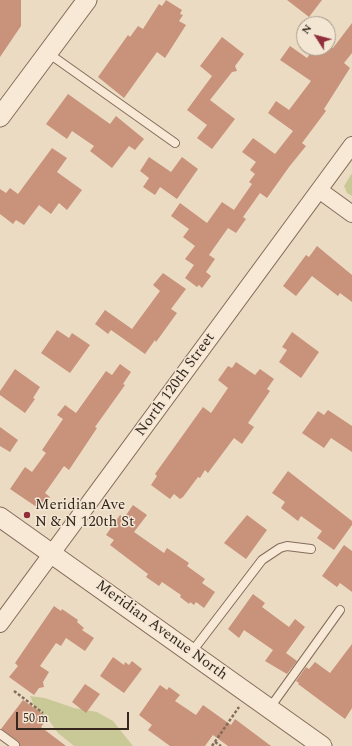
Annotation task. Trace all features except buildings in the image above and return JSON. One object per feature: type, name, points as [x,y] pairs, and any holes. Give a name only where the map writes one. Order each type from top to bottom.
[{"type":"street","points":[[3,108],[48,53],[87,0]]},
{"type":"street","name":"North 120th Street","points":[[0,624],[352,145]]},
{"type":"street","points":[[319,190],[352,214]]},
{"type":"street","name":"Meridian Avenue North","points":[[0,516],[322,746]]},
{"type":"lane","points":[[48,53],[175,143]]},
{"type":"lane","points":[[191,653],[262,560],[280,548],[287,546],[311,549]]},
{"type":"lane","points":[[269,709],[340,610]]},
{"type":"lane","points":[[0,734],[15,745]]},
{"type":"path","points":[[14,691],[43,713]]},
{"type":"path","points":[[212,746],[239,707]]},
{"type":"path","points":[[215,742],[221,746]]},
{"type":"green space","points":[[352,173],[352,196],[347,193],[344,186]]},
{"type":"green space","points":[[30,696],[45,698],[74,708],[97,712],[113,721],[133,746],[74,746],[58,733],[50,722],[37,713]]},
{"type":"place","name":"Meridian Ave N & N 120th St","points":[[27,515]]}]
